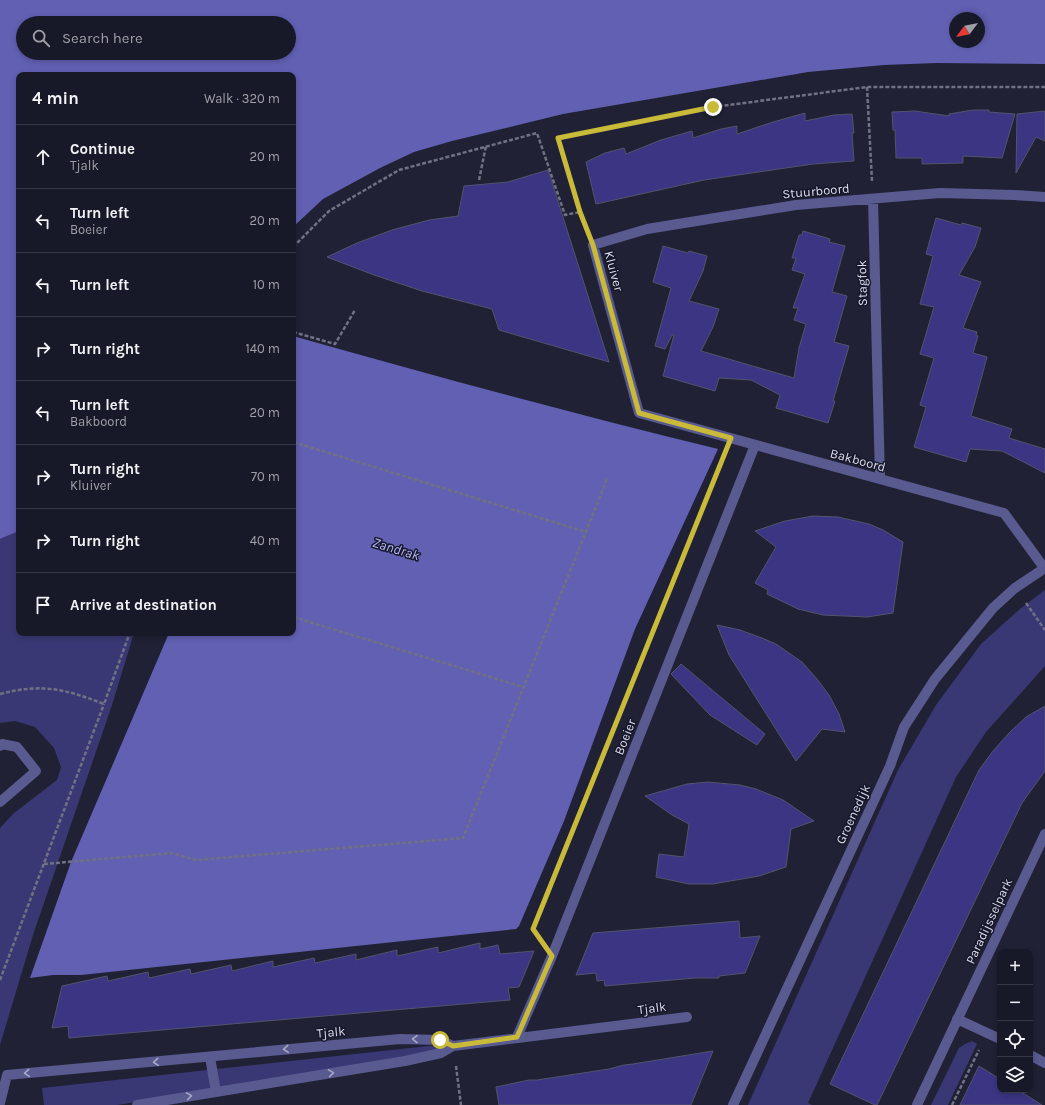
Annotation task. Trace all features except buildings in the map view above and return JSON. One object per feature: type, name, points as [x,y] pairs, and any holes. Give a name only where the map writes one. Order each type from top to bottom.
[{"type":"street","name":"Stuurboord","points":[[593,245],[647,228],[796,205],[940,193],[1045,197]]},
{"type":"street","name":"Stagfok","points":[[873,199],[880,479]]},
{"type":"street","name":"Kluiver","points":[[593,245],[639,413]]},
{"type":"street","name":"Bakboord","points":[[639,413],[1004,513],[1045,569]]},
{"type":"street","name":"Boeier","points":[[517,1037],[552,956],[755,445]]},
{"type":"street","name":"Groenedijk","points":[[733,1105],[890,766],[904,727],[935,679],[993,608],[1015,588],[1045,569]]},
{"type":"street","points":[[0,746],[2,744],[17,748],[36,772],[0,802]]},
{"type":"street","name":"Paradijsselpark","points":[[917,1105],[1045,834]]},
{"type":"street","name":"Tjalk","points":[[137,1105],[405,1061],[441,1053],[453,1046],[687,1017]]},
{"type":"street","points":[[957,1019],[997,1038]]},
{"type":"street","name":"Tjalk","points":[[0,1103],[7,1075],[400,1039],[440,1040],[453,1046]]},
{"type":"street","points":[[1033,1056],[1045,1062]]},
{"type":"street","points":[[210,1057],[216,1092]]},
{"type":"path","points":[[873,199],[867,87],[1045,87]]},
{"type":"path","name":"Kluiver","points":[[593,245],[580,212],[558,138],[713,107],[867,87]]},
{"type":"path","points":[[296,244],[328,211],[399,170],[536,132],[565,215],[580,212]]},
{"type":"path","points":[[479,180],[486,146]]},
{"type":"path","points":[[296,333],[335,344],[354,310]]},
{"type":"path","points":[[552,956],[533,929],[731,438]]},
{"type":"path","points":[[296,443],[586,532]]},
{"type":"path","points":[[44,864],[172,853],[196,860],[463,838],[607,479]]},
{"type":"path","points":[[1015,588],[1045,630]]},
{"type":"path","points":[[296,618],[523,687]]},
{"type":"path","points":[[0,980],[129,636]]},
{"type":"path","points":[[0,694],[33,688],[54,689],[77,694],[104,704]]},
{"type":"path","points":[[952,1105],[988,1033]]},
{"type":"path","points":[[453,1046],[461,1105]]},
{"type":"shaded area","points":[[16,532],[16,636],[133,636],[112,705],[33,935],[0,1045],[0,828],[14,813],[57,780],[61,767],[54,748],[35,727],[15,721],[0,723],[0,539]]},
{"type":"shaded area","points":[[1045,590],[1045,666],[986,732],[956,777],[808,1103],[812,1105],[748,1105],[898,770],[936,705],[981,644],[1020,609]]},
{"type":"shaded area","points":[[972,1041],[977,1044],[948,1105],[931,1105],[959,1048]]},
{"type":"shaded area","points":[[438,1045],[441,1048],[439,1050],[117,1105],[44,1105],[42,1088]]},
{"type":"water","points":[[0,0],[1045,0],[1045,64],[936,63],[884,65],[808,72],[563,114],[452,141],[414,152],[380,168],[323,199],[296,224],[296,72],[16,72],[16,532],[0,539]]},
{"type":"water","name":"Zandrak","points":[[296,337],[399,366],[718,449],[635,629],[564,821],[519,926],[516,929],[81,975],[53,975],[30,978],[71,862],[168,636],[296,636]]},
{"type":"route","points":[[440,1040],[453,1046],[517,1037],[552,956],[533,929],[731,438],[639,413],[593,245],[580,212],[558,138],[713,107]]}]
